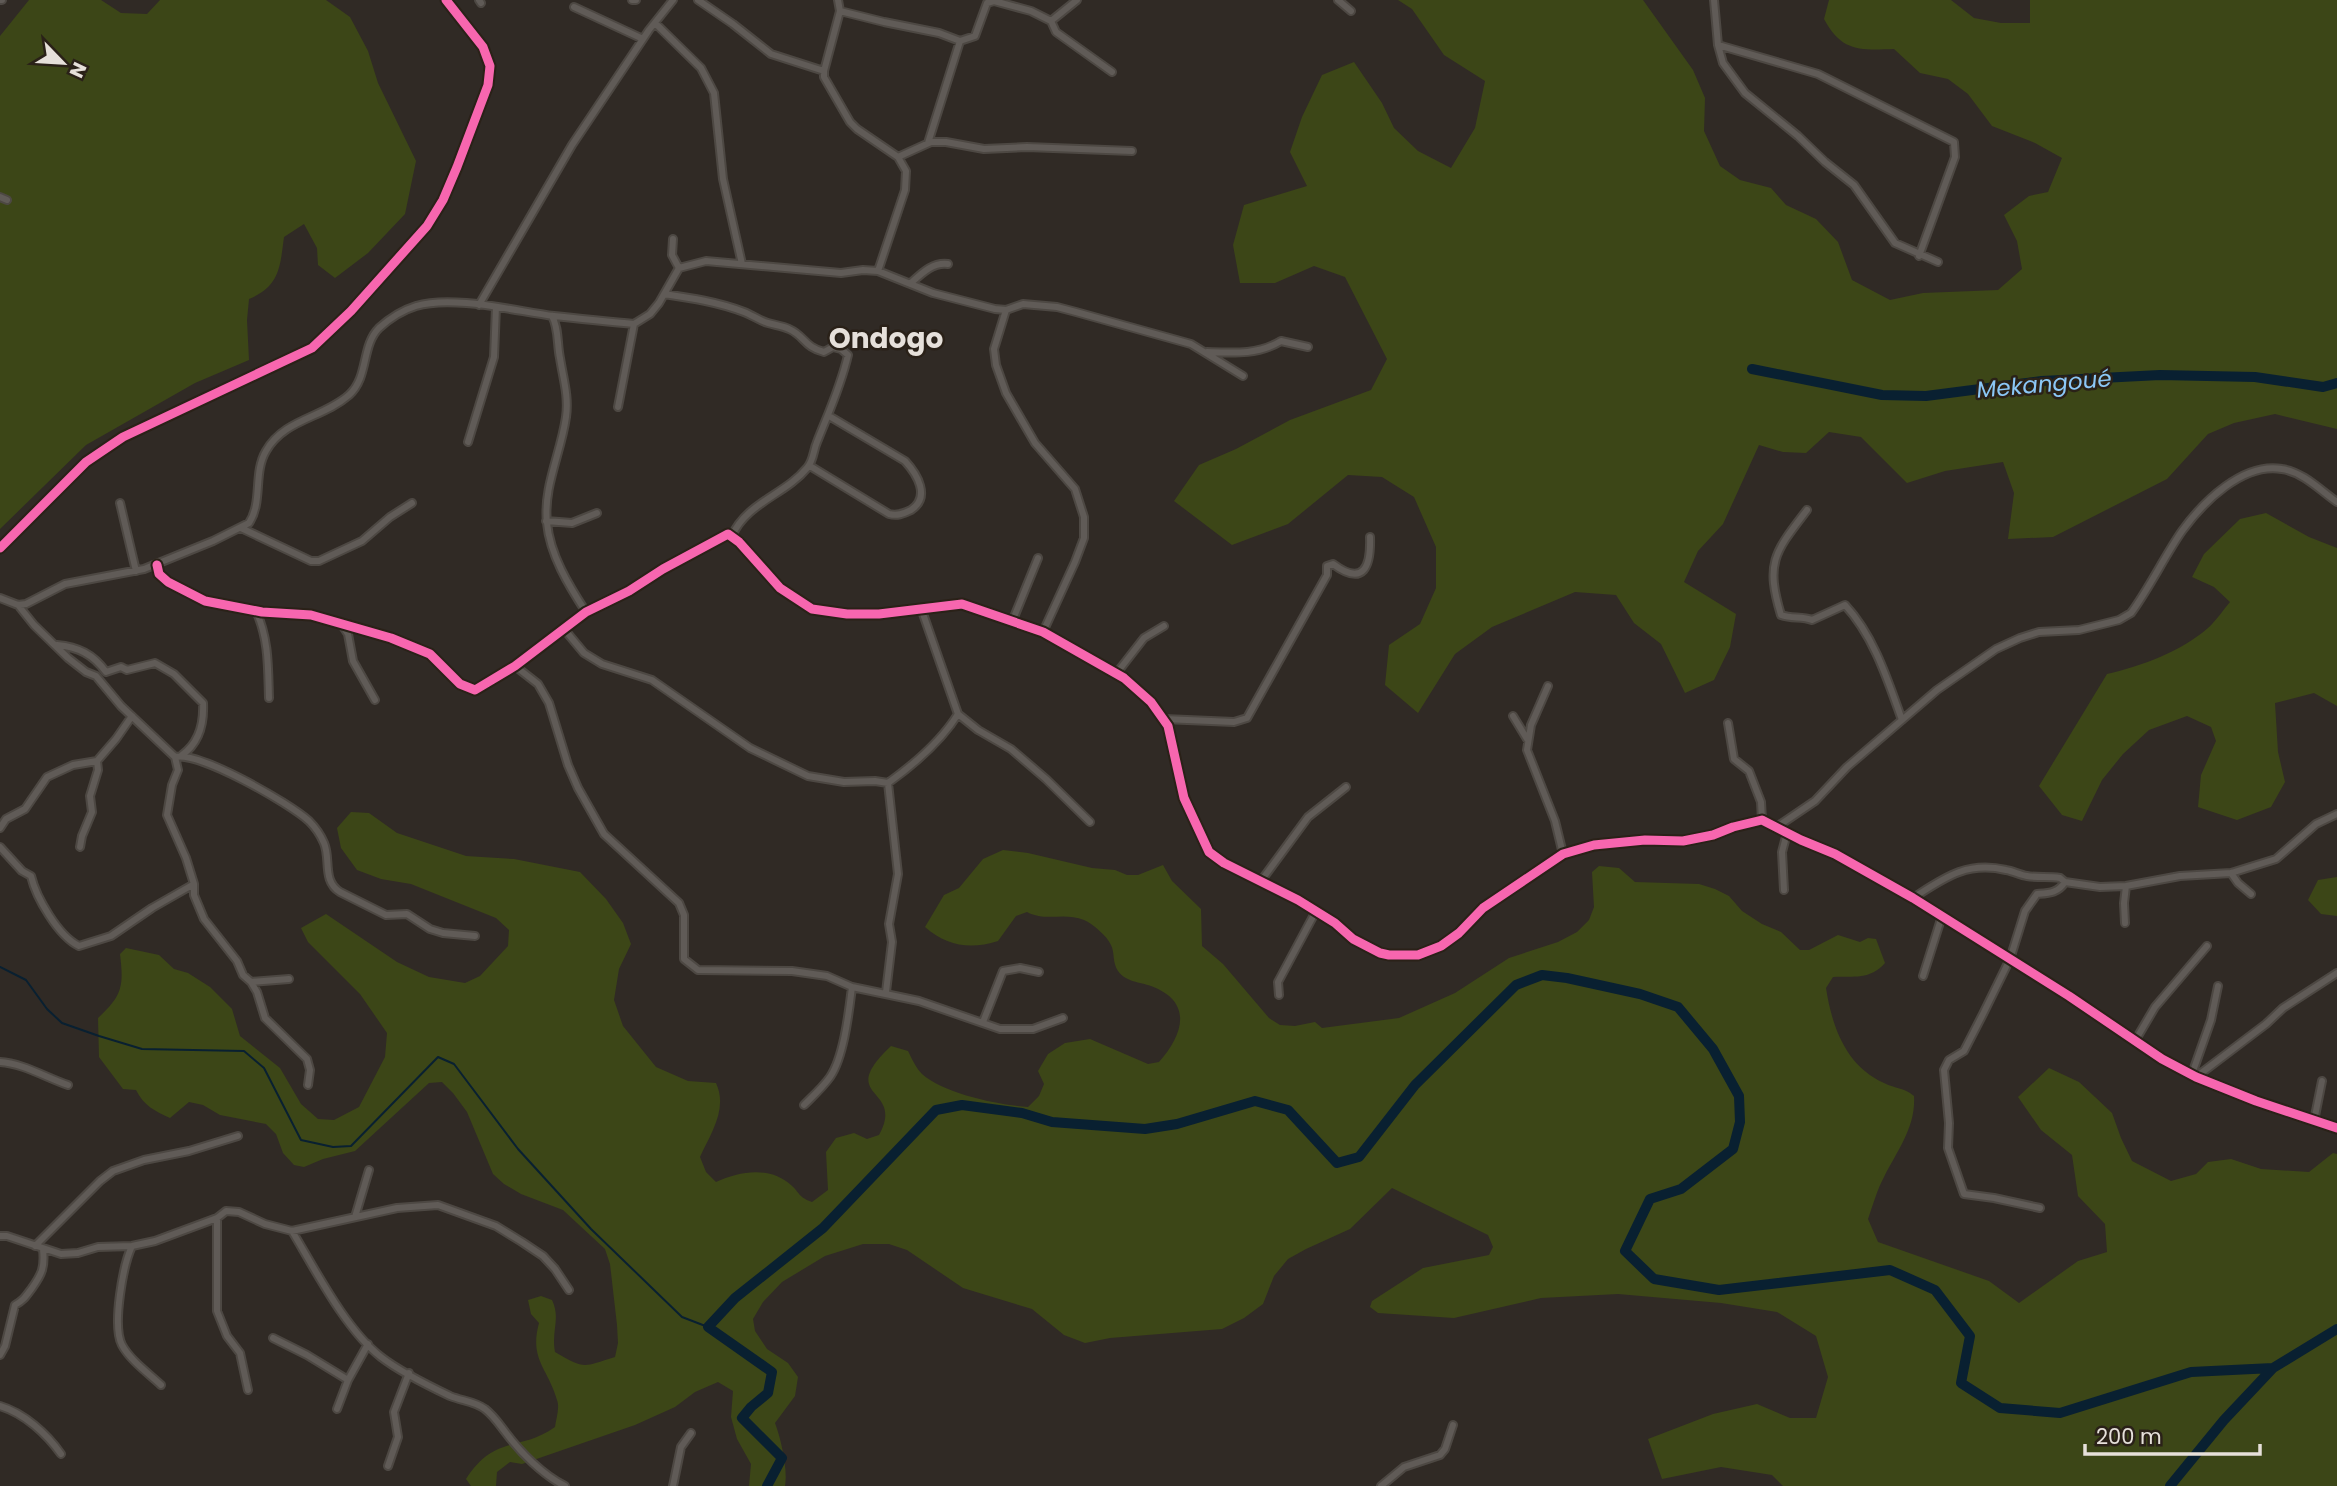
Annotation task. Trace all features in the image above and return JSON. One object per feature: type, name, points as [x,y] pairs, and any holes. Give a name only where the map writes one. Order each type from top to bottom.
[{"type":"street","points":[[0,548],[86,462],[123,438],[312,348],[351,311],[427,226],[443,200],[457,167],[488,85],[490,66],[483,47],[446,0]]},
{"type":"street","points":[[586,0],[577,8],[643,39]]},
{"type":"street","points":[[479,305],[572,145],[643,39],[673,0]]},
{"type":"street","points":[[698,0],[733,23],[771,54],[824,71]]},
{"type":"street","points":[[838,0],[840,10],[824,71],[830,88],[850,122],[898,157],[906,171],[905,190],[878,271]]},
{"type":"street","points":[[1051,21],[1077,0]]},
{"type":"street","points":[[1338,0],[1351,11]]},
{"type":"street","points":[[1714,0],[1718,45],[1723,63],[1745,93],[1854,186],[1895,243],[1919,256],[1938,262]]},
{"type":"street","points":[[840,10],[939,33],[960,41],[975,36],[990,1],[1031,11],[1051,21],[1056,32],[1112,72]]},
{"type":"street","points":[[655,23],[701,68],[715,93],[723,178],[734,218],[742,264]]},
{"type":"street","points":[[928,143],[960,41]]},
{"type":"street","points":[[1718,45],[1818,74],[1954,142],[1955,157],[1919,256]]},
{"type":"street","points":[[898,157],[928,143],[946,142],[984,149],[1027,147],[1132,151]]},
{"type":"street","points":[[673,239],[673,255],[679,268]]},
{"type":"street","points":[[18,605],[33,601],[65,584],[157,565],[249,523],[253,517],[260,468],[267,448],[286,429],[332,407],[352,391],[362,375],[371,341],[378,330],[401,312],[415,306],[436,303],[479,305],[634,324],[650,314],[679,268],[706,261],[841,273],[878,271],[958,301],[1006,310],[1023,304],[1056,307],[1177,339],[1205,351],[1242,376]]},
{"type":"street","points":[[911,283],[930,267],[938,263],[948,264]]},
{"type":"street","points":[[664,294],[692,298],[743,312],[766,323],[788,328],[798,334],[806,345],[816,350],[824,352],[833,347],[848,355],[810,466],[743,519],[732,536]]},
{"type":"street","points":[[468,442],[494,357],[496,307]]},
{"type":"street","points":[[1006,310],[994,349],[996,365],[1006,393],[1035,443],[1075,489],[1084,517],[1084,538],[1043,632]]},
{"type":"street","points":[[552,316],[556,323],[567,408],[547,493],[546,521],[549,537],[566,581],[586,612]]},
{"type":"street","points":[[618,407],[634,324]]},
{"type":"street","points":[[1205,351],[1236,354],[1267,349],[1281,341],[1308,347]]},
{"type":"street","points":[[810,466],[889,514],[895,515],[914,508],[921,497],[922,488],[915,471],[905,461],[829,416]]},
{"type":"street","points":[[1778,826],[1815,801],[1847,767],[1937,690],[1996,649],[2039,632],[2079,629],[2119,620],[2131,613],[2183,530],[2221,490],[2240,478],[2262,469],[2282,468],[2299,474],[2337,502]]},
{"type":"street","points":[[120,503],[136,571]]},
{"type":"street","points":[[241,528],[311,561],[319,561],[362,541],[412,503]]},
{"type":"street","points":[[1807,510],[1776,554],[1773,579],[1781,615],[1812,620],[1845,605],[1855,616],[1870,643],[1902,720]]},
{"type":"street","points":[[546,521],[572,523],[597,513]]},
{"type":"street","points":[[157,565],[163,578],[211,603],[256,611],[305,614],[391,638],[430,654],[453,678],[472,690],[515,666],[586,612],[629,591],[723,535],[732,536],[780,587],[812,609],[863,614],[962,604],[1043,632],[1116,674],[1136,688],[1164,719],[1171,736],[1184,798],[1206,848],[1223,863],[1316,911],[1369,949],[1389,955],[1410,955],[1433,950],[1448,942],[1491,902],[1563,854],[1594,845],[1645,840],[1683,841],[1762,820],[1835,854],[1913,898],[2135,1041],[2194,1075],[2256,1101],[2337,1128]]},
{"type":"street","points":[[1164,719],[1234,722],[1247,718],[1327,575],[1328,566],[1333,564],[1354,574],[1364,570],[1371,559],[1370,537]]},
{"type":"street","points":[[1012,622],[1038,558]]},
{"type":"street","points":[[0,598],[18,605],[29,621],[68,658],[96,676],[132,716],[179,756],[214,766],[244,780],[310,822],[325,845],[329,876],[334,888],[386,915],[407,914],[430,929],[475,936]]},
{"type":"street","points":[[921,608],[958,714],[978,730],[1011,749],[1090,822]]},
{"type":"street","points":[[256,611],[267,643],[269,698]]},
{"type":"street","points":[[342,625],[348,634],[353,661],[375,700]]},
{"type":"street","points":[[1116,674],[1144,638],[1164,626]]},
{"type":"street","points":[[564,629],[584,653],[602,664],[652,680],[750,748],[808,776],[844,782],[888,783],[935,741],[958,714]]},
{"type":"street","points":[[57,645],[70,646],[90,655],[106,672],[121,667],[127,670],[155,663],[174,674],[203,703],[203,719],[193,748],[179,756]]},
{"type":"street","points":[[515,666],[538,684],[549,702],[568,765],[604,834],[679,903],[684,915],[684,959],[688,964],[698,970],[792,971],[827,976],[852,987],[886,992],[1000,1029],[1034,1029],[1063,1018]]},
{"type":"street","points":[[1548,685],[1527,739],[1527,750],[1555,821],[1563,854]]},
{"type":"street","points":[[0,828],[6,819],[25,809],[47,777],[73,765],[97,761],[132,716]]},
{"type":"street","points":[[1513,716],[1527,739]]},
{"type":"street","points":[[1728,723],[1734,760],[1749,771],[1760,802],[1762,820]]},
{"type":"street","points":[[179,756],[167,815],[180,841],[194,884],[194,895],[204,919],[257,992],[264,1018],[307,1059],[310,1070],[309,1085]]},
{"type":"street","points":[[80,847],[92,812],[90,796],[98,770],[97,761]]},
{"type":"street","points":[[875,781],[886,789],[890,803]]},
{"type":"street","points":[[886,992],[892,942],[889,923],[898,874],[888,783]]},
{"type":"street","points":[[1261,881],[1308,817],[1346,788]]},
{"type":"street","points":[[1913,898],[1962,869],[1975,867],[2005,870],[2039,878],[2053,877],[2065,882],[2100,887],[2126,887],[2180,876],[2231,873],[2276,859],[2316,824],[2337,814]]},
{"type":"street","points":[[1784,890],[1782,852],[1787,833]]},
{"type":"street","points":[[0,847],[22,871],[31,876],[43,905],[65,935],[79,946],[111,936],[194,884]]},
{"type":"street","points":[[2231,873],[2251,894]]},
{"type":"street","points":[[2040,1208],[1994,1198],[1964,1195],[1948,1148],[1949,1123],[1944,1070],[1949,1060],[1964,1051],[2010,959],[2025,911],[2037,894],[2052,893],[2061,889],[2065,882]]},
{"type":"street","points":[[2125,923],[2126,887]]},
{"type":"street","points":[[1279,995],[1278,982],[1316,911]]},
{"type":"street","points":[[1923,976],[1942,916]]},
{"type":"street","points":[[2135,1041],[2155,1007],[2207,946]]},
{"type":"street","points":[[983,1022],[1003,971],[1020,968],[1040,972]]},
{"type":"street","points":[[2194,1075],[2266,1024],[2283,1008],[2337,974]]},
{"type":"street","points":[[251,982],[289,979]]},
{"type":"street","points":[[2194,1075],[2218,986]]},
{"type":"street","points":[[804,1105],[830,1077],[836,1066],[845,1035],[852,987]]},
{"type":"street","points":[[0,1062],[13,1063],[68,1085]]},
{"type":"street","points":[[2314,1121],[2322,1081]]},
{"type":"street","points":[[35,1246],[113,1171],[144,1160],[190,1151],[239,1136]]},
{"type":"street","points":[[355,1217],[369,1170]]},
{"type":"street","points":[[0,1236],[61,1254],[78,1253],[98,1247],[132,1246],[165,1238],[217,1219],[226,1211],[240,1212],[265,1224],[292,1231],[420,1205],[438,1205],[496,1226],[543,1256],[569,1290]]},
{"type":"street","points":[[217,1219],[217,1311],[228,1336],[240,1353],[248,1390]]},
{"type":"street","points":[[292,1231],[335,1302],[368,1345],[381,1357],[453,1397],[482,1407],[544,1472],[565,1486]]},
{"type":"street","points":[[132,1246],[120,1301],[120,1341],[126,1351],[161,1385]]},
{"type":"street","points":[[0,1355],[5,1346],[15,1306],[25,1300],[43,1273],[43,1250]]},
{"type":"street","points":[[273,1338],[348,1380]]},
{"type":"street","points":[[337,1409],[348,1380],[368,1345]]},
{"type":"street","points":[[388,1466],[398,1437],[394,1412],[409,1373]]},
{"type":"street","points":[[0,1406],[29,1422],[52,1441],[61,1454]]},
{"type":"street","points":[[1381,1486],[1404,1467],[1440,1455],[1445,1449],[1453,1425]]},
{"type":"street","points":[[673,1486],[681,1447],[691,1433]]},
{"type":"green space","points":[[29,0],[101,0],[121,13],[147,14],[160,0],[326,0],[350,17],[368,51],[378,83],[416,161],[405,214],[368,253],[335,278],[318,265],[317,248],[304,224],[284,237],[273,282],[249,299],[249,360],[195,383],[86,445],[0,529],[0,36]]},
{"type":"green space","points":[[1398,0],[1643,0],[1693,70],[1705,98],[1704,131],[1720,166],[1740,180],[1771,188],[1786,205],[1816,219],[1838,242],[1852,280],[1890,300],[1923,293],[1998,290],[2022,269],[2017,241],[2004,215],[2029,196],[2048,192],[2062,158],[2035,143],[1992,126],[1968,94],[1948,79],[1920,73],[1894,49],[1861,49],[1845,43],[1824,19],[1829,0],[1951,0],[1974,18],[2001,23],[2030,23],[2030,0],[2337,0],[2337,429],[2275,414],[2234,423],[2208,434],[2167,479],[2053,537],[2008,539],[2014,493],[2003,462],[1945,471],[1907,483],[1861,437],[1829,432],[1806,453],[1783,452],[1759,445],[1723,524],[1698,551],[1684,582],[1736,614],[1730,647],[1714,680],[1685,693],[1661,644],[1634,623],[1616,595],[1575,592],[1492,627],[1455,654],[1418,713],[1385,685],[1389,645],[1420,624],[1436,588],[1436,547],[1414,497],[1382,477],[1348,475],[1288,524],[1232,545],[1174,501],[1199,465],[1290,420],[1371,390],[1387,359],[1345,277],[1314,266],[1275,283],[1240,283],[1233,245],[1244,205],[1307,186],[1290,152],[1302,117],[1322,75],[1354,62],[1382,103],[1394,128],[1418,151],[1451,168],[1475,128],[1485,81],[1444,55],[1412,9]]},
{"type":"green space","points":[[2266,513],[2309,537],[2337,548],[2337,706],[2314,693],[2275,703],[2278,752],[2285,782],[2271,807],[2237,820],[2198,807],[2201,775],[2216,741],[2211,727],[2187,716],[2149,730],[2123,754],[2102,780],[2082,821],[2062,815],[2039,786],[2107,674],[2134,667],[2173,651],[2211,625],[2230,602],[2214,587],[2192,577],[2204,554],[2240,519]]},
{"type":"green space","points":[[351,812],[369,813],[397,833],[466,856],[514,859],[580,872],[606,899],[623,923],[631,944],[619,969],[614,1000],[623,1026],[656,1067],[688,1081],[716,1083],[719,1112],[700,1157],[706,1172],[716,1182],[745,1173],[774,1175],[812,1202],[828,1190],[826,1152],[836,1138],[854,1133],[867,1139],[879,1135],[885,1119],[884,1108],[869,1085],[869,1076],[875,1063],[891,1046],[908,1051],[922,1074],[944,1087],[988,1101],[1028,1107],[1039,1096],[1044,1084],[1038,1071],[1048,1054],[1065,1043],[1090,1039],[1148,1064],[1159,1062],[1174,1041],[1180,1020],[1174,1001],[1151,986],[1121,975],[1116,968],[1109,942],[1084,920],[1027,912],[1016,916],[998,941],[968,946],[950,942],[925,927],[944,895],[959,888],[983,859],[1003,850],[1115,870],[1127,875],[1138,875],[1163,865],[1172,881],[1201,909],[1202,946],[1223,964],[1269,1018],[1280,1025],[1295,1026],[1315,1022],[1322,1028],[1399,1018],[1455,993],[1509,958],[1558,942],[1577,932],[1589,920],[1594,907],[1592,872],[1599,866],[1619,868],[1635,882],[1699,884],[1715,889],[1729,896],[1742,911],[1781,932],[1800,950],[1809,950],[1838,935],[1860,942],[1868,938],[1876,939],[1885,963],[1867,975],[1833,977],[1826,988],[1837,1031],[1851,1056],[1871,1076],[1914,1096],[1909,1128],[1882,1182],[1868,1219],[1878,1242],[1989,1281],[2019,1303],[2078,1261],[2107,1252],[2105,1224],[2078,1196],[2072,1155],[2041,1130],[2018,1097],[2049,1068],[2079,1082],[2112,1113],[2132,1161],[2171,1181],[2196,1174],[2208,1162],[2231,1159],[2261,1169],[2309,1172],[2333,1153],[2337,1154],[2337,1486],[1783,1486],[1772,1475],[1721,1467],[1662,1479],[1648,1439],[1713,1414],[1757,1404],[1790,1418],[1816,1418],[1828,1377],[1816,1336],[1777,1312],[1721,1303],[1618,1294],[1541,1298],[1454,1318],[1378,1313],[1370,1307],[1372,1301],[1423,1268],[1489,1255],[1493,1247],[1488,1235],[1392,1188],[1350,1229],[1288,1259],[1274,1276],[1263,1304],[1222,1329],[1110,1338],[1085,1343],[1064,1335],[1032,1309],[963,1288],[907,1250],[889,1244],[863,1244],[825,1256],[782,1282],[763,1302],[753,1319],[755,1331],[767,1349],[788,1363],[798,1377],[795,1396],[775,1423],[786,1471],[785,1486],[749,1486],[751,1464],[737,1439],[731,1417],[733,1391],[718,1382],[695,1392],[675,1407],[635,1425],[522,1464],[510,1462],[497,1472],[496,1486],[471,1486],[466,1479],[487,1455],[542,1435],[555,1427],[558,1403],[538,1355],[536,1346],[539,1323],[531,1314],[528,1300],[541,1296],[552,1300],[556,1313],[555,1352],[584,1365],[615,1357],[618,1343],[617,1325],[610,1264],[605,1249],[563,1210],[521,1194],[493,1174],[467,1112],[442,1082],[429,1083],[355,1151],[304,1167],[294,1165],[283,1153],[276,1134],[266,1124],[220,1115],[203,1105],[189,1102],[170,1118],[159,1113],[146,1104],[136,1090],[123,1089],[99,1057],[98,1018],[117,997],[122,975],[120,954],[126,948],[159,955],[174,969],[188,973],[210,987],[232,1009],[240,1036],[280,1068],[301,1104],[318,1119],[334,1120],[359,1107],[385,1057],[387,1033],[360,994],[308,942],[301,928],[326,914],[397,962],[429,977],[465,983],[480,976],[508,946],[509,930],[496,918],[411,884],[381,879],[357,870],[341,848],[337,828]]},
{"type":"green space","points":[[2337,877],[2337,916],[2321,914],[2308,900],[2318,880]]},
{"type":"waterway","name":"Mekangoué","points":[[1752,369],[1882,395],[1926,396],[2042,381],[2160,375],[2255,377],[2323,387],[2337,383]]},
{"type":"waterway","points":[[0,967],[26,980],[47,1009],[62,1023],[99,1036],[142,1049],[244,1051],[264,1068],[301,1140],[333,1147],[351,1146],[438,1057],[454,1064],[518,1149],[591,1229],[682,1317],[708,1327]]},
{"type":"waterway","points":[[767,1486],[782,1458],[742,1418],[768,1393],[772,1372],[708,1327],[735,1298],[823,1228],[936,1110],[962,1105],[1022,1113],[1052,1122],[1145,1129],[1177,1124],[1255,1101],[1288,1110],[1337,1163],[1359,1157],[1415,1085],[1516,985],[1542,975],[1640,994],[1678,1007],[1713,1049],[1739,1096],[1740,1122],[1733,1149],[1681,1189],[1650,1199],[1625,1251],[1654,1279],[1719,1290],[1890,1270],[1935,1290],[1970,1336],[1961,1383],[2000,1408],[2060,1413],[2191,1372],[2273,1368]]},
{"type":"waterway","points":[[2170,1486],[2224,1420],[2273,1368],[2337,1329]]},
{"type":"cycle path","points":[[0,548],[86,462],[123,437],[312,348],[351,311],[427,226],[443,200],[457,167],[488,85],[490,66],[483,47],[446,0]]},
{"type":"cycle path","points":[[157,565],[159,574],[168,582],[205,601],[262,612],[311,615],[391,638],[430,654],[460,684],[475,690],[515,666],[586,612],[629,591],[663,569],[728,534],[739,542],[780,588],[812,609],[847,614],[879,614],[962,604],[1043,632],[1124,678],[1151,702],[1168,726],[1184,798],[1209,852],[1224,863],[1298,900],[1335,923],[1353,939],[1380,953],[1418,955],[1441,946],[1459,933],[1483,908],[1563,854],[1594,845],[1645,840],[1683,841],[1762,820],[1835,854],[1913,898],[2069,996],[2162,1059],[2196,1077],[2256,1101],[2337,1128]]},
{"type":"district","name":"Ondogo","points":[[886,338]]}]
